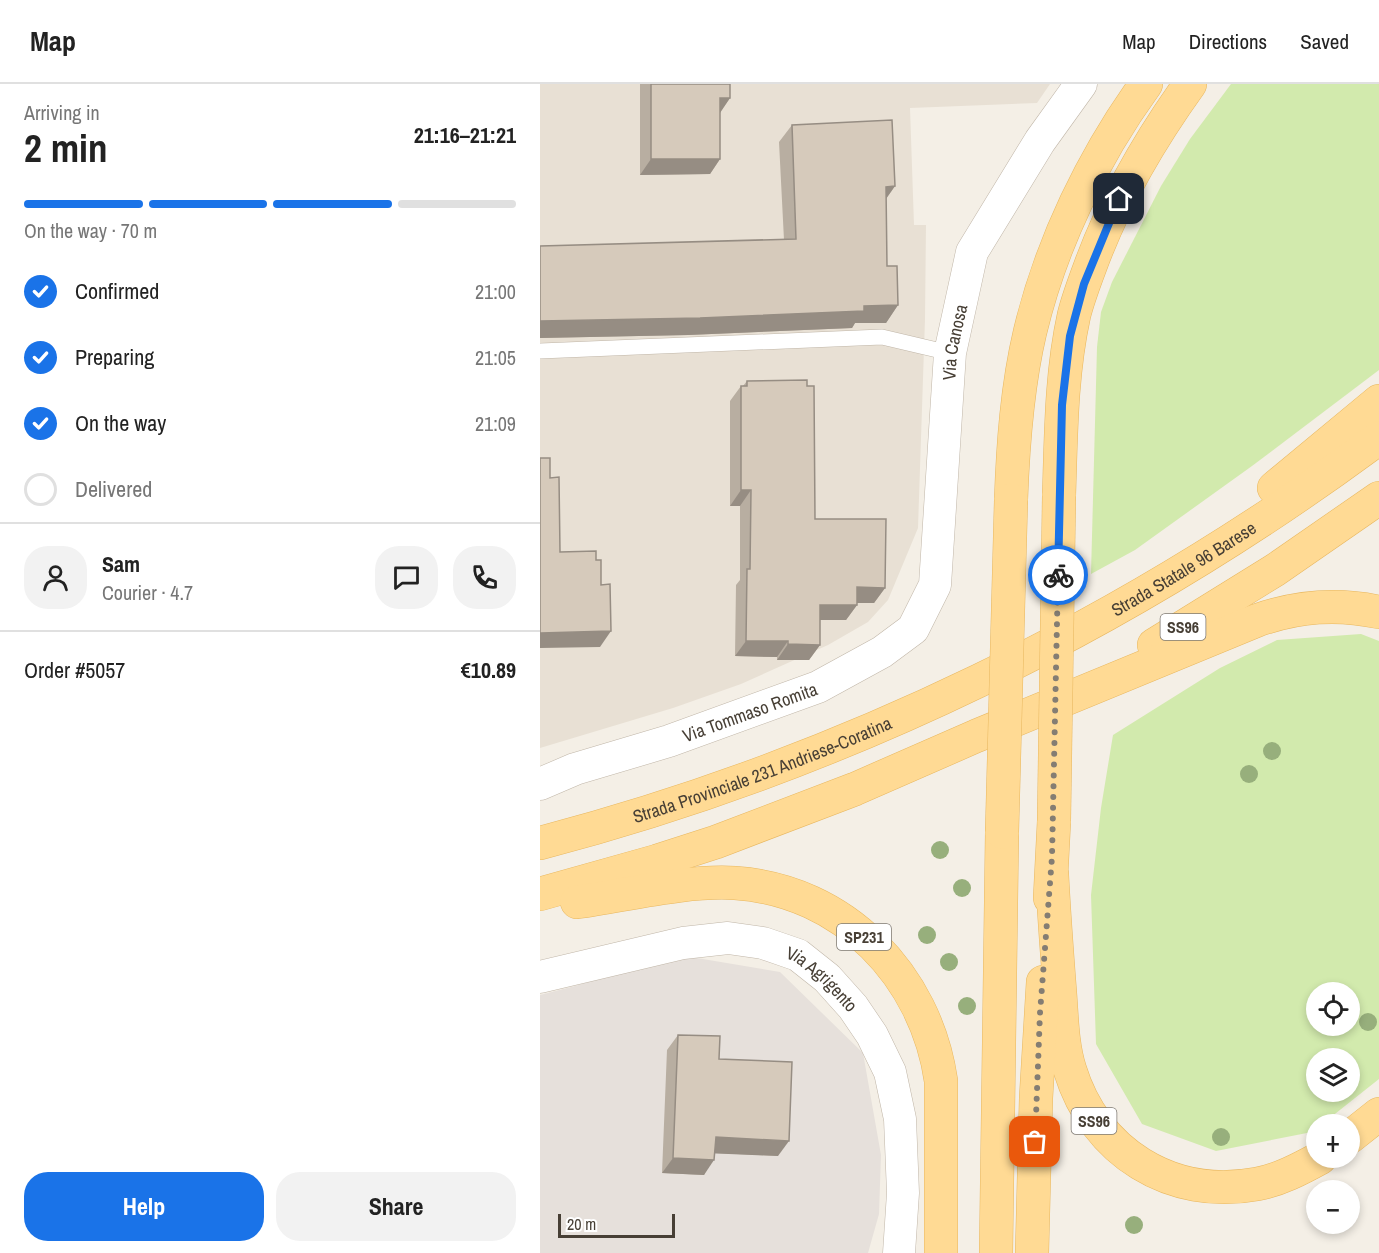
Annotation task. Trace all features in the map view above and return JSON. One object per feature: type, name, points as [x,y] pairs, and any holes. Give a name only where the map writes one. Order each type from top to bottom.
[{"type":"main road","points":[[996,1253],[1002,832],[1011,500],[1018,398],[1030,331],[1064,231],[1114,131],[1146,84]]},
{"type":"main road","name":"SS96","points":[[1032,1253],[1037,1077],[1052,875],[1059,496],[1064,383],[1075,311],[1094,255],[1119,199],[1148,147],[1190,84]]},
{"type":"main road","name":"SS96","points":[[1156,586],[1379,401]]},
{"type":"main road","name":"Strada Statale 96 Barese","points":[[977,681],[1096,620],[1156,586],[1270,513],[1379,438]]},
{"type":"main road","name":"SS96","points":[[976,736],[1095,678],[1157,643],[1275,570],[1379,498]]},
{"type":"main road","name":"SS96","points":[[976,736],[1282,612],[1306,607],[1333,606],[1356,607],[1379,612]]},
{"type":"main road","name":"Strada Provinciale 231 Andriese-Coratina","points":[[540,843],[586,831],[766,772],[902,716],[977,681]]},
{"type":"main road","points":[[540,894],[648,864],[716,842],[855,789],[976,736]]},
{"type":"main road","name":"SS96","points":[[1052,875],[1062,1023],[1069,1067],[1087,1110],[1108,1139],[1131,1158],[1154,1171],[1181,1182],[1202,1186],[1257,1184],[1306,1165]]},
{"type":"main road","name":"SP231","points":[[540,908],[692,885],[738,883],[780,891],[804,900],[845,922],[884,954],[906,984],[924,1019],[938,1059],[941,1081],[941,1253]]},
{"type":"main road","points":[[1360,1129],[1379,1114]]},
{"type":"street","name":"Via Canosa","points":[[913,628],[935,585],[950,353],[972,252],[1040,141],[1081,84]]},
{"type":"street","name":"Via Tommaso Romita","points":[[540,784],[575,769],[669,741],[818,687],[882,651],[913,628]]},
{"type":"street","name":"Via Tommaso Romita","points":[[540,771],[575,769]]},
{"type":"street","name":"Via Agrigento","points":[[540,977],[683,943],[728,938],[763,943],[798,955],[827,978],[852,1007],[872,1035],[890,1072],[900,1119],[903,1192],[899,1253]]},
{"type":"lane","points":[[540,351],[882,337],[950,353]]},
{"type":"shaded area","points":[[540,84],[1050,84],[1037,103],[910,108],[914,225],[926,225],[918,528],[888,600],[868,622],[828,645],[741,684],[673,708],[540,748]]},
{"type":"shaded area","points":[[679,955],[780,972],[863,1053],[881,1155],[879,1214],[868,1253],[540,1253],[540,995]]},
{"type":"green space","points":[[1231,84],[1379,84],[1379,370],[1252,466],[1135,550],[1091,574],[1097,347],[1101,312],[1112,282],[1161,186],[1190,139]]},
{"type":"green space","points":[[1361,634],[1379,641],[1379,1079],[1360,1094],[1360,1048],[1306,1048],[1306,1102],[1350,1102],[1335,1114],[1306,1114],[1306,1133],[1216,1151],[1142,1124],[1096,1044],[1091,895],[1101,808],[1113,735],[1220,668],[1277,640]]},
{"type":"building","points":[[651,84],[730,84],[730,98],[720,98],[720,159],[651,159]]},
{"type":"building","points":[[892,120],[895,186],[886,187],[887,266],[897,266],[898,305],[864,306],[864,311],[700,318],[540,321],[540,246],[796,239],[792,125]]},
{"type":"building","points":[[807,380],[807,386],[814,386],[815,519],[886,519],[885,588],[857,587],[857,605],[820,605],[820,645],[788,644],[788,641],[746,641],[751,490],[741,490],[741,386],[747,386],[747,381]]},
{"type":"building","points":[[540,458],[550,458],[550,478],[559,477],[560,552],[596,551],[596,560],[601,560],[601,585],[610,584],[611,631],[540,633]]},
{"type":"building","points":[[678,1035],[720,1036],[719,1059],[792,1062],[789,1141],[716,1137],[714,1160],[673,1158]]},
{"type":"way so far","points":[[1035,1142],[1040,1013],[1052,875],[1058,575]]},
{"type":"route","points":[[1058,575],[1060,451],[1066,360],[1075,311],[1094,255],[1119,199]]}]
